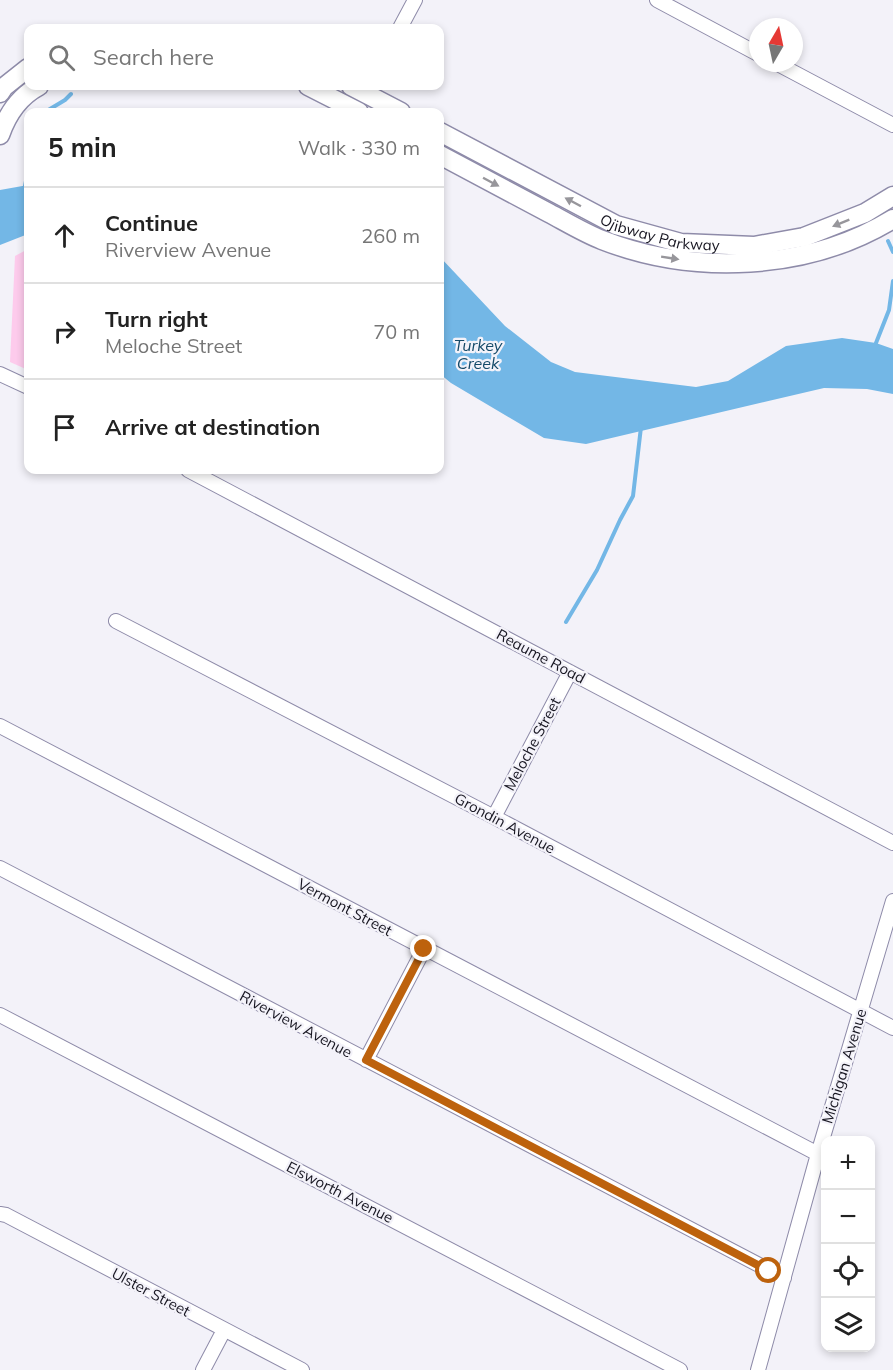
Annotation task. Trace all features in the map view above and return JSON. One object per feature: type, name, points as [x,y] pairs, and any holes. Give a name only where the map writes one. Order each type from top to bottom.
[{"type":"main road","points":[[1,87],[24,71]]},
{"type":"main road","points":[[0,135],[5,122],[18,102],[30,90]]},
{"type":"main road","points":[[316,90],[350,108]]},
{"type":"main road","points":[[365,90],[394,108]]},
{"type":"main road","name":"Ojibway Parkway","points":[[444,134],[616,225],[681,243],[754,246],[804,237],[865,213],[893,196]]},
{"type":"main road","name":"Ojibway Parkway","points":[[444,157],[601,240],[654,255],[711,264],[776,260],[836,246],[893,219]]},
{"type":"street","points":[[402,24],[415,0]]},
{"type":"street","points":[[657,0],[749,49]]},
{"type":"street","points":[[793,72],[893,125]]},
{"type":"street","points":[[1,87],[18,102]]},
{"type":"street","points":[[359,108],[362,90]]},
{"type":"street","points":[[0,375],[24,385]]},
{"type":"street","name":"Reaume Road","points":[[196,474],[893,843]]},
{"type":"street","name":"Grondin Avenue","points":[[116,621],[893,1028]]},
{"type":"street","name":"Meloche Street","points":[[494,817],[570,672]]},
{"type":"street","name":"Vermont Street","points":[[0,726],[818,1154]]},
{"type":"street","name":"Riverview Avenue","points":[[0,868],[784,1278]]},
{"type":"street","name":"Michigan Avenue","points":[[758,1370],[818,1154],[893,901]]},
{"type":"street","points":[[366,1060],[424,949]]},
{"type":"street","name":"Elsworth Avenue","points":[[0,1015],[680,1370]]},
{"type":"street","name":"Ulster Street","points":[[0,1214],[6,1215],[302,1370]]},
{"type":"street","points":[[203,1370],[224,1330]]},
{"type":"shaded area","points":[[24,251],[24,368],[10,362],[15,256]]},
{"type":"water","points":[[24,186],[24,236],[0,245],[0,190]]},
{"type":"water","name":"Turkey Creek","points":[[444,261],[505,326],[551,362],[575,372],[696,387],[728,381],[786,346],[842,338],[876,343],[893,349],[893,394],[867,389],[824,388],[586,444],[544,438],[444,377]]},
{"type":"waterway","points":[[52,108],[71,94]]},
{"type":"waterway","points":[[888,241],[893,252]]},
{"type":"waterway","points":[[876,343],[889,310],[893,281]]},
{"type":"waterway","points":[[566,622],[597,570],[633,496],[641,427]]},
{"type":"route","points":[[424,949],[366,1060],[769,1271]]}]
